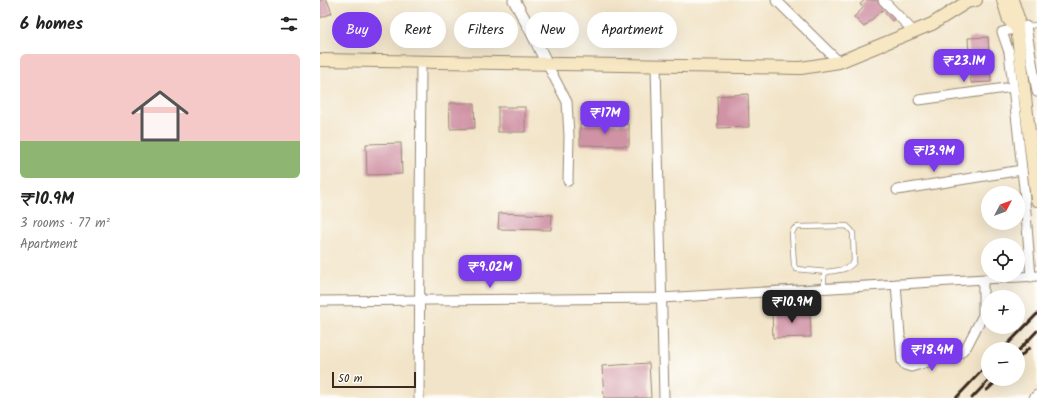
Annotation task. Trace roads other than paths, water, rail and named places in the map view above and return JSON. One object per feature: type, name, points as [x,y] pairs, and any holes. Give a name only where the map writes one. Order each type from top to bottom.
[{"type":"main road","points":[[1003,0],[1009,20],[1020,29]]},
{"type":"main road","points":[[1012,0],[1020,29],[1037,200]]},
{"type":"main road","points":[[320,60],[801,68],[839,62],[932,24],[970,1]]},
{"type":"street","points":[[514,0],[567,102],[569,136],[568,181]]},
{"type":"street","points":[[776,0],[839,62]]},
{"type":"street","points":[[883,0],[913,31]]},
{"type":"street","points":[[1034,277],[1009,52],[1002,32],[1020,29],[1036,81],[1037,92]]},
{"type":"street","points":[[419,398],[421,61]]},
{"type":"street","points":[[656,66],[664,398]]},
{"type":"street","points":[[919,100],[1013,87]]},
{"type":"street","points":[[897,190],[1022,170]]},
{"type":"street","points":[[320,301],[661,298],[981,280]]},
{"type":"street","points":[[896,284],[902,361],[905,365],[911,367],[960,353],[964,350],[983,315],[983,282]]},
{"type":"street","points":[[1034,398],[1037,395]]},
{"type":"lane","points":[[1020,29],[1037,25]]},
{"type":"lane","points":[[824,288],[824,275],[827,272],[846,269],[854,262],[853,233],[847,226],[798,227],[794,229],[792,233],[794,265],[796,269],[827,272]]},
{"type":"railway","points":[[1010,342],[1037,314]]},
{"type":"railway","points":[[1025,344],[1037,331]]},
{"type":"railway","points":[[1025,352],[1029,348]]},
{"type":"railway","points":[[956,398],[981,371]]},
{"type":"railway","points":[[972,398],[983,386]]},
{"type":"railway","points":[[987,390],[991,386]]}]
